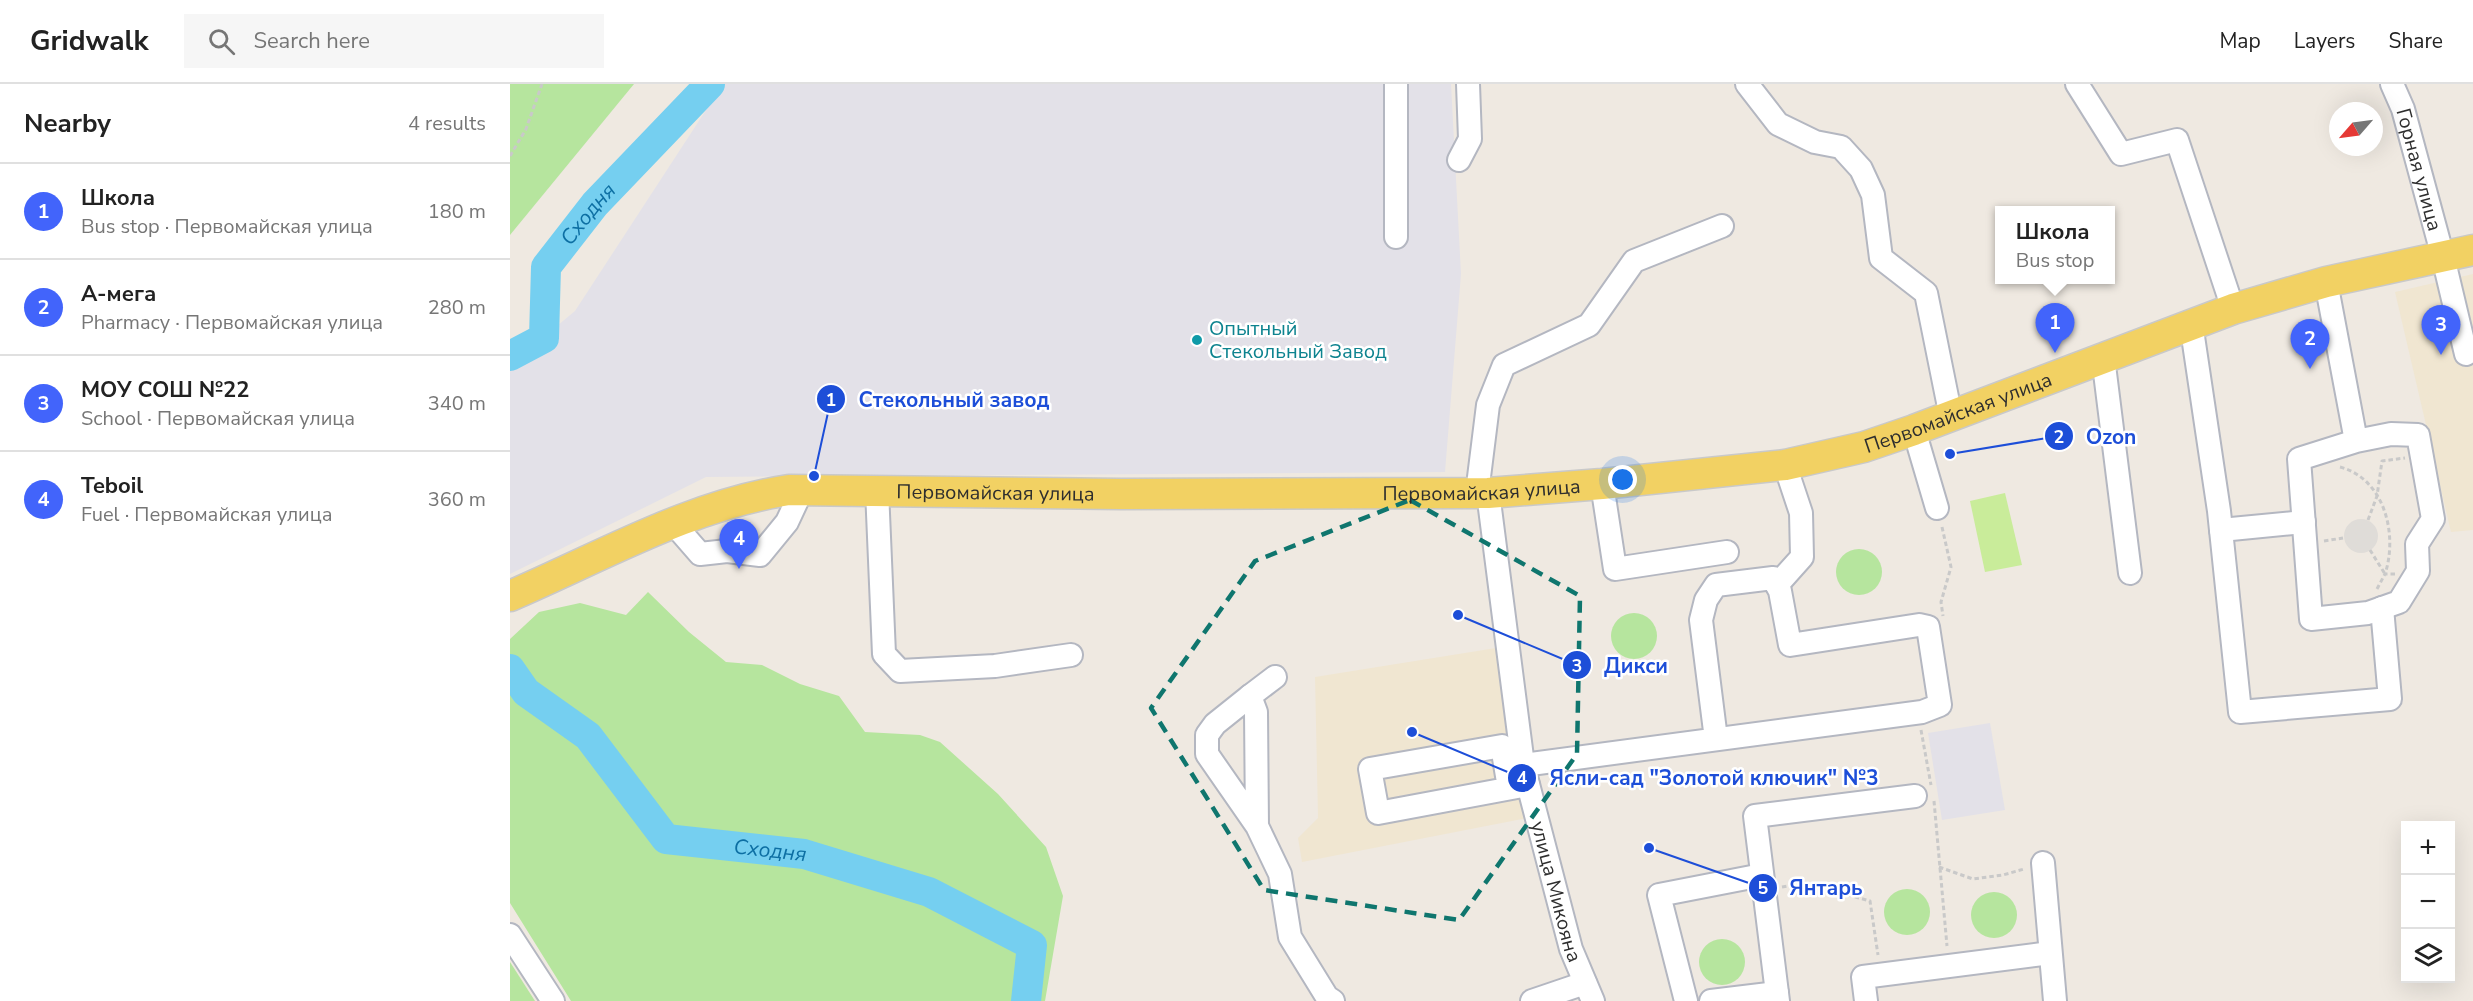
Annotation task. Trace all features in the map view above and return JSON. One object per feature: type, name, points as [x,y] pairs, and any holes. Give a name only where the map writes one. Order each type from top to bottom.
[{"type":"main road","name":"Первомайская улица","points":[[510,596],[674,523],[723,504],[763,494],[802,490],[1121,494],[1483,493],[1602,484],[1785,465],[1864,447],[1914,430],[2191,323],[2233,309],[2326,282],[2473,250]]},
{"type":"street","points":[[1396,84],[1396,237]]},
{"type":"street","points":[[1459,160],[1470,139],[1468,84]]},
{"type":"street","points":[[1747,84],[1778,124],[1815,142],[1841,147],[1861,169],[1873,195],[1881,258],[1926,293],[1951,417]]},
{"type":"street","points":[[2077,84],[2121,154],[2177,140],[2233,309]]},
{"type":"street","name":"Горная улица","points":[[2392,84],[2403,109],[2443,257],[2466,354]]},
{"type":"street","name":"улица Микояна","points":[[1589,992],[1572,949],[1520,779],[1483,493],[1488,405],[1504,365],[1589,325],[1634,261],[1722,226]]},
{"type":"street","points":[[2326,282],[2356,441]]},
{"type":"street","points":[[2191,323],[2221,530],[2240,712],[2390,699],[2377,600]]},
{"type":"street","points":[[2103,357],[2130,573]]},
{"type":"street","points":[[1914,430],[1937,508]]},
{"type":"street","points":[[2391,434],[2418,435],[2433,519],[2417,544],[2418,571],[2398,602],[2377,600],[2368,613],[2311,619],[2299,459],[2356,441],[2391,434]]},
{"type":"street","points":[[1777,585],[1802,557],[1801,513],[1785,465]]},
{"type":"street","points":[[1602,484],[1615,569],[1727,552]]},
{"type":"street","points":[[674,523],[700,554],[727,551],[760,555],[788,522],[802,490]]},
{"type":"street","points":[[877,490],[884,654],[900,672],[995,666],[1071,655]]},
{"type":"street","points":[[2221,530],[2304,522]]},
{"type":"street","points":[[510,612],[551,578]]},
{"type":"street","points":[[1520,779],[1502,746],[1370,769],[1378,813],[1520,779],[1716,739],[1922,712],[1940,705],[1928,627],[1919,625],[1790,645],[1780,591],[1773,578],[1716,585],[1706,600],[1701,620],[1716,739]]},
{"type":"street","points":[[1275,677],[1215,724],[1207,735],[1207,754],[1257,826],[1280,874],[1290,938],[1327,998],[1333,1001]]},
{"type":"street","points":[[1250,696],[1256,712],[1257,826]]},
{"type":"street","points":[[1711,1001],[1777,997],[1755,816],[1924,798]]},
{"type":"street","points":[[2043,863],[2055,1001]]},
{"type":"street","points":[[1686,1001],[1659,895],[1763,883]]},
{"type":"street","points":[[510,935],[553,1001]]},
{"type":"street","points":[[1866,1001],[1863,977],[2050,953]]},
{"type":"street","points":[[1532,1001],[1589,992]]},
{"type":"path","points":[[510,156],[526,129],[542,84]]},
{"type":"path","points":[[2368,520],[2377,496],[2382,461],[2410,457]]},
{"type":"path","points":[[2335,467],[2342,467],[2358,476],[2377,496],[2391,530],[2391,546],[2385,574],[2378,587],[2377,600]]},
{"type":"path","points":[[2322,541],[2343,538]]},
{"type":"path","points":[[2370,550],[2385,574]]},
{"type":"path","points":[[2385,574],[2403,573]]},
{"type":"path","points":[[1924,798],[1939,867],[1948,966]]},
{"type":"path","points":[[1939,867],[1973,879],[2003,875],[2043,863]]},
{"type":"path","points":[[1763,883],[1806,883],[1870,901],[1881,975]]},
{"type":"highlighted area","points":[[1410,500],[1580,596],[1577,754],[1459,920],[1264,890],[1151,708],[1255,561]]},
{"type":"shaded area","points":[[723,84],[1451,84],[1461,274],[1445,472],[706,477],[510,574],[510,365],[575,311]]},
{"type":"shaded area","points":[[2473,274],[2473,530],[2451,532],[2395,292]]},
{"type":"shaded area","points":[[2361,519],[2373,524],[2378,536],[2373,548],[2361,553],[2349,548],[2344,536],[2349,524]]},
{"type":"shaded area","points":[[1496,648],[1518,786],[1527,818],[1302,862],[1298,838],[1318,818],[1315,677]]},
{"type":"shaded area","points":[[1990,723],[2005,810],[1942,820],[1928,733]]},
{"type":"green space","points":[[510,84],[634,84],[510,235]]},
{"type":"green space","points":[[2005,493],[2022,565],[1985,572],[1970,501]]},
{"type":"green space","points":[[1859,549],[1875,556],[1882,572],[1875,588],[1859,595],[1843,588],[1836,572],[1843,556]]},
{"type":"green space","points":[[648,592],[689,632],[726,662],[762,665],[800,684],[839,696],[865,732],[920,735],[940,742],[998,794],[1046,847],[1063,896],[1045,1001],[571,1001],[510,903],[510,639],[539,612],[580,603],[626,615]]},
{"type":"green space","points":[[1634,613],[1650,620],[1657,636],[1650,652],[1634,659],[1618,652],[1611,636],[1618,620]]},
{"type":"green space","points":[[1907,889],[1923,896],[1930,912],[1923,928],[1907,935],[1891,928],[1884,912],[1891,896]]},
{"type":"green space","points":[[1994,892],[2010,899],[2017,915],[2010,931],[1994,938],[1978,931],[1971,915],[1978,899]]},
{"type":"green space","points":[[1722,939],[1738,946],[1745,962],[1738,978],[1722,985],[1706,978],[1699,962],[1706,946]]},
{"type":"green space","points":[[510,962],[535,1001],[510,1001]]},
{"type":"waterway","name":"Сходня","points":[[510,356],[544,338],[546,267],[595,204],[710,84]]},
{"type":"waterway","name":"Сходня","points":[[510,669],[526,692],[588,736],[666,839],[804,854],[929,892],[1032,945],[1026,1001]]},
{"type":"place","name":"Опытный Стекольный Завод","points":[[1197,340]]},
{"type":"place","name":"Школа","points":[[2055,353]]},
{"type":"place","name":"МОУ СОШ №22","points":[[2441,355]]},
{"type":"place","name":"А-мега","points":[[2310,369]]},
{"type":"place","name":"Ozon","points":[[1950,454]]},
{"type":"place","name":"Стекольный завод","points":[[814,476]]},
{"type":"place","name":"Teboil","points":[[739,569]]},
{"type":"place","name":"Дикси","points":[[1458,615]]},
{"type":"place","name":"Ясли-сад \"Золотой ключик\" №3","points":[[1412,732]]},
{"type":"place","name":"Янтарь","points":[[1649,848]]}]
